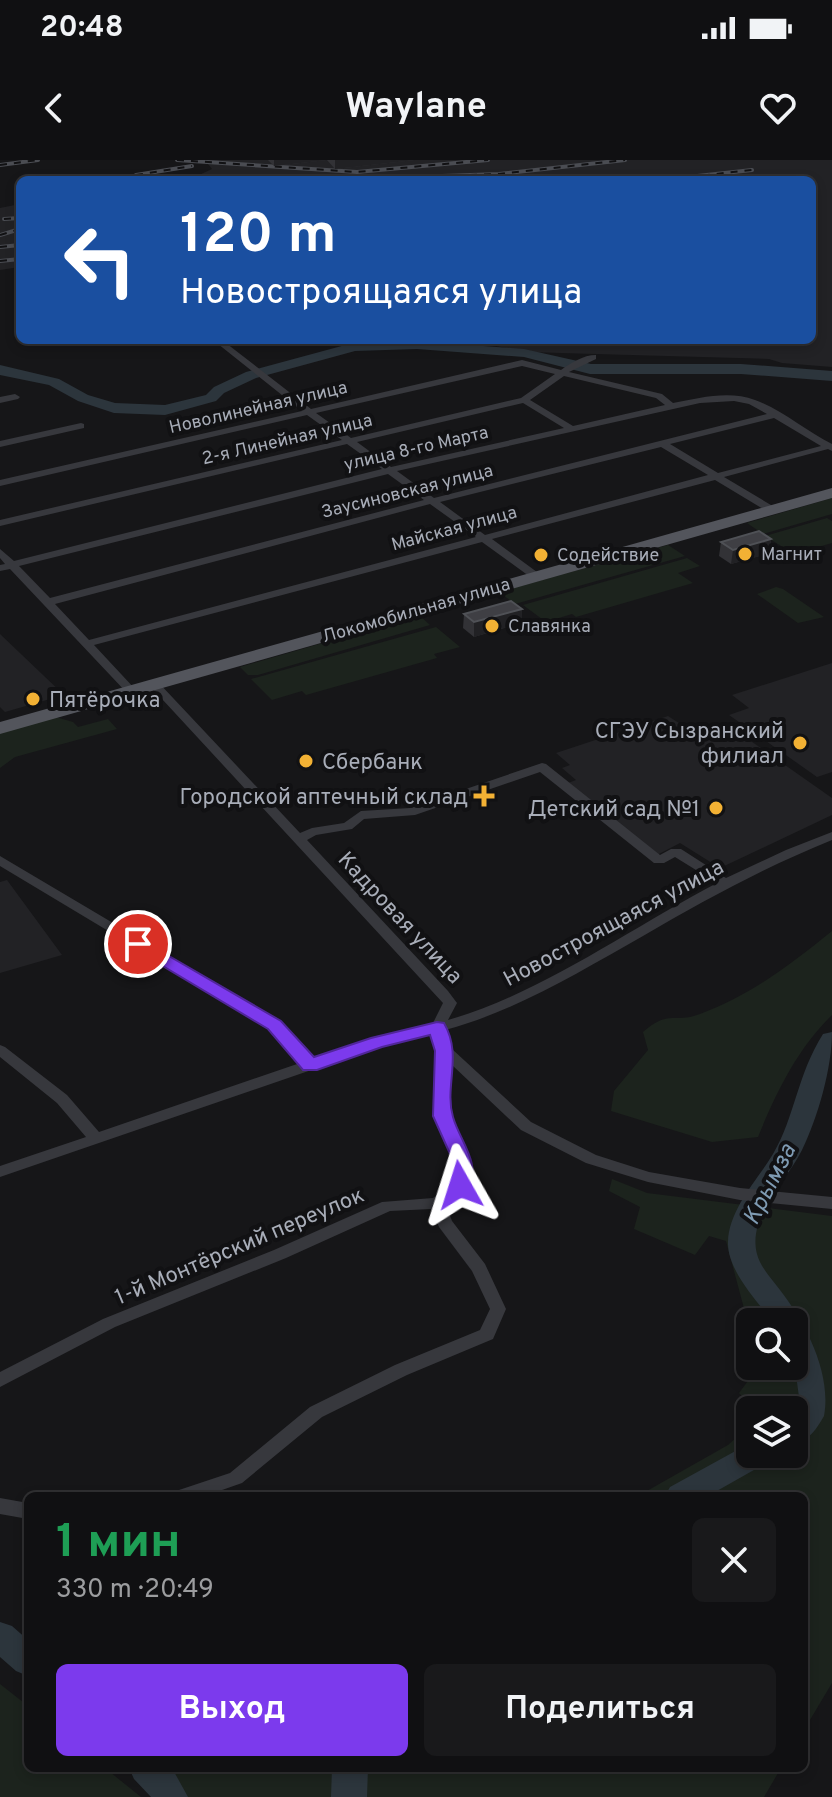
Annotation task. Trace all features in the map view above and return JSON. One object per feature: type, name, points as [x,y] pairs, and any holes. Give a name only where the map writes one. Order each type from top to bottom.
[{"type":"main road","name":"Локомобильная улица","points":[[0,728],[832,493]]},
{"type":"street","points":[[222,344],[309,412],[537,577]]},
{"type":"street","name":"2-я Линейная улица","points":[[0,523],[524,400],[573,365],[593,357]]},
{"type":"street","name":"Новолинейная улица","points":[[0,483],[522,363],[563,375]]},
{"type":"street","points":[[563,375],[659,396],[670,405]]},
{"type":"street","points":[[0,400],[15,397]]},
{"type":"street","name":"улица 8-го Марта","points":[[6,566],[391,470],[670,405],[734,398],[752,402],[831,447]]},
{"type":"street","points":[[524,400],[570,428]]},
{"type":"street","name":"Заусиновская улица","points":[[48,602],[776,415]]},
{"type":"street","points":[[0,444],[81,426]]},
{"type":"street","points":[[663,444],[772,510]]},
{"type":"street","name":"Майская улица","points":[[87,644],[481,537],[831,447]]},
{"type":"street","points":[[0,552],[6,566],[48,602],[131,691]]},
{"type":"street","name":"Кадровая улица","points":[[154,684],[450,1003],[437,1028],[445,1051],[526,1126],[591,1159],[648,1177],[709,1189],[832,1203]]},
{"type":"street","points":[[300,839],[312,832],[348,826],[361,815],[411,812],[542,767],[659,860],[676,852],[728,885]]},
{"type":"street","name":"Новостроящаяся улица","points":[[0,1172],[377,1042],[437,1028],[504,1006],[803,846],[832,836]]},
{"type":"street","points":[[0,860],[275,1025],[310,1065]]},
{"type":"street","points":[[0,1050],[62,1099],[96,1139]]},
{"type":"street","points":[[195,1492],[236,1478],[316,1412],[401,1370],[487,1334],[498,1309],[479,1268],[445,1223],[437,1203],[460,1185],[461,1156],[442,1116],[445,1051]]},
{"type":"street","name":"1-й Монтёрский переулок","points":[[0,1380],[109,1323],[280,1254],[388,1206],[437,1203]]},
{"type":"street","points":[[0,1506],[24,1510]]},
{"type":"shaded area","points":[[205,160],[832,160],[832,367],[769,359],[526,352],[485,344],[816,344],[816,176],[197,176],[212,169]]},
{"type":"shaded area","points":[[16,205],[16,268],[0,270],[0,208]]},
{"type":"shaded area","points":[[832,498],[832,514],[763,534],[747,523]]},
{"type":"shaded area","points":[[827,518],[832,521],[832,543],[794,554],[765,536]]},
{"type":"shaded area","points":[[668,545],[685,556],[515,604],[499,592]]},
{"type":"shaded area","points":[[687,558],[700,566],[678,573],[693,583],[576,617],[572,614],[546,622],[523,605]]},
{"type":"shaded area","points":[[776,587],[824,617],[798,623],[757,594]]},
{"type":"shaded area","points":[[419,615],[430,625],[258,675],[248,675],[240,667]]},
{"type":"shaded area","points":[[436,627],[460,647],[434,654],[437,658],[306,695],[302,691],[272,700],[251,679]]},
{"type":"shaded area","points":[[0,634],[64,695],[5,712],[0,707]]},
{"type":"shaded area","name":"СГЭУ Сызранский филиал","points":[[832,663],[832,772],[817,777],[729,715],[749,708],[732,695]]},
{"type":"shaded area","points":[[52,716],[73,722],[78,727],[108,719],[117,729],[15,757],[0,768],[0,731]]},
{"type":"shaded area","name":"Детский сад №1","points":[[668,716],[682,725],[728,725],[832,798],[832,815],[720,868],[680,843],[657,855],[568,783],[576,780],[562,768],[570,765],[556,753]]},
{"type":"shaded area","points":[[7,880],[62,955],[0,973],[0,882]]},
{"type":"shaded area","points":[[832,931],[832,1015],[808,1042],[789,1072],[758,1137],[712,1142],[611,1111],[614,1091],[648,1050],[643,1032],[659,1021],[691,1017],[736,998],[785,967]]},
{"type":"shaded area","points":[[612,1179],[647,1193],[832,1216],[832,1683],[808,1723],[808,1492],[645,1492],[736,1438],[736,1468],[808,1468],[808,1396],[742,1396],[739,1393],[749,1380],[808,1380],[808,1308],[744,1308],[726,1241],[709,1236],[695,1255],[634,1229],[640,1207],[609,1191]]},
{"type":"shaded area","points":[[0,1684],[24,1703],[24,1772],[110,1772],[141,1797],[0,1797]]},
{"type":"shaded area","points":[[151,1772],[779,1772],[764,1797],[169,1797]]},
{"type":"building","points":[[759,531],[771,539],[733,550],[721,542]]},
{"type":"building","points":[[511,601],[522,609],[474,622],[464,614]]},
{"type":"waterway","points":[[0,370],[54,382],[83,398],[114,408],[165,410],[211,398],[219,390],[251,375],[354,347],[417,345],[524,353],[551,357],[590,369],[741,369],[832,376]]},
{"type":"waterway","name":"Крымза","points":[[779,1308],[743,1255],[744,1228],[749,1214],[789,1149],[817,1067],[832,1040]]},
{"type":"waterway","name":"Крымза","points":[[808,1357],[814,1383],[814,1397],[808,1417]]},
{"type":"waterway","name":"Крымза","points":[[688,1492],[736,1465]]},
{"type":"waterway","name":"Крымза","points":[[0,1636],[24,1657]]},
{"type":"waterway","name":"Крымза","points":[[151,1772],[170,1797]]},
{"type":"waterway","name":"Крымза","points":[[349,1797],[350,1772]]},
{"type":"railway","points":[[0,165],[38,160]]},
{"type":"railway","points":[[177,160],[357,172],[488,160]]},
{"type":"railway","points":[[442,176],[499,174],[625,160]]},
{"type":"railway","points":[[136,175],[192,166]]},
{"type":"railway","points":[[697,176],[752,170]]},
{"type":"railway","points":[[4,219],[16,218]]},
{"type":"railway","points":[[0,235],[16,230]]},
{"type":"railway","points":[[0,247],[16,245]]},
{"type":"railway","points":[[0,261],[16,259]]},
{"type":"place","name":"Магнит","points":[[745,554]]},
{"type":"place","name":"Содействие","points":[[541,555]]},
{"type":"place","name":"Славянка","points":[[492,626]]},
{"type":"place","name":"Пятёрочка","points":[[33,699]]},
{"type":"place","name":"СГЭУ Сызранский филиал","points":[[800,743]]},
{"type":"place","name":"Сбербанк","points":[[306,761]]},
{"type":"place","name":"Городской аптечный склад","points":[[484,796]]},
{"type":"place","name":"Детский сад №1","points":[[716,808]]},
{"type":"route","points":[[138,944],[275,1025],[310,1065],[377,1042],[437,1028],[445,1051],[442,1116],[461,1156],[460,1185]]}]
